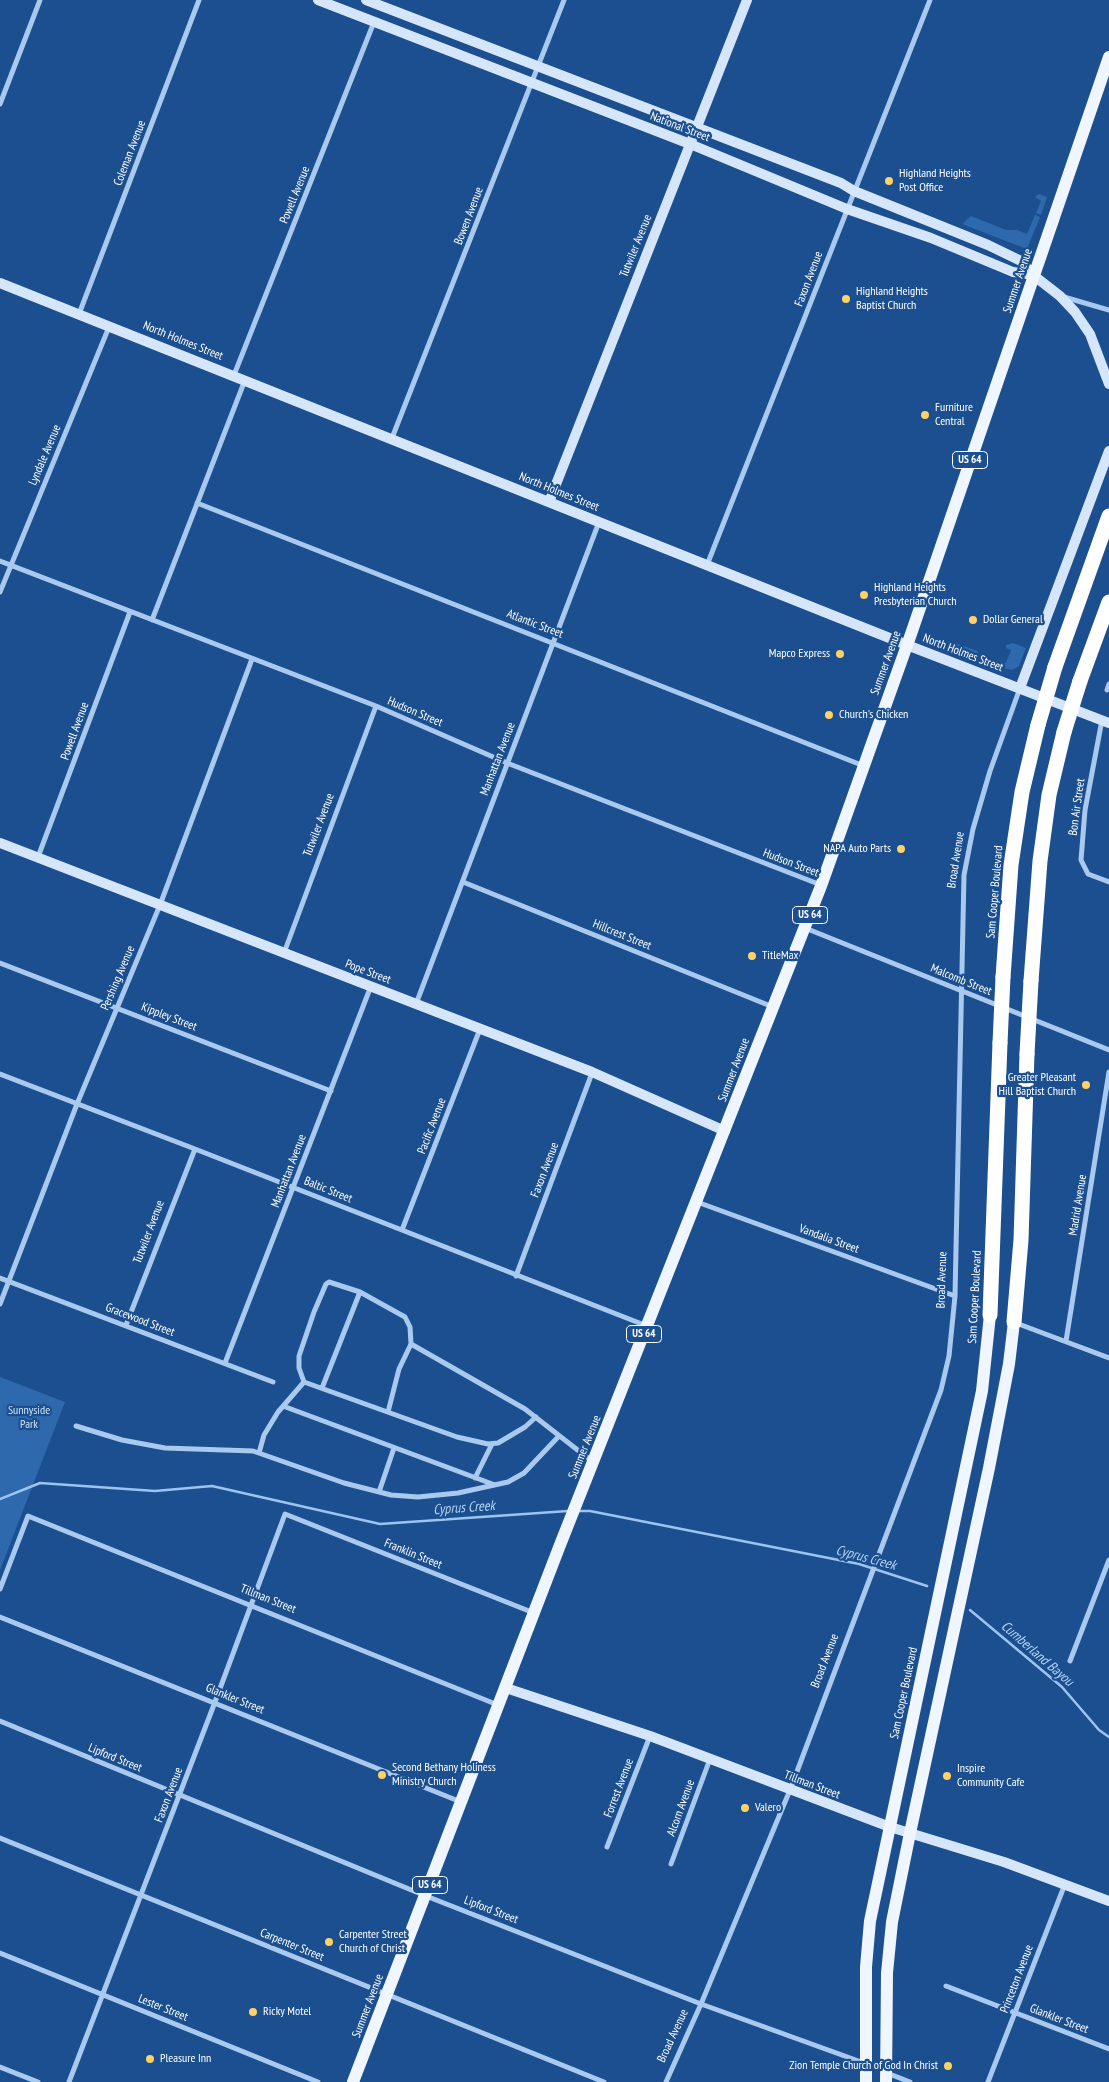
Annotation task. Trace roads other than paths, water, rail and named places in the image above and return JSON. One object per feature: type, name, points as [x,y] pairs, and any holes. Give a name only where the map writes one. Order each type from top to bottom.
[{"type":"highway","name":"Sam Cooper Boulevard","points":[[990,1315],[1003,977],[1012,865],[1022,792],[1038,725],[1055,667],[1109,516]]},
{"type":"highway","points":[[1014,1322],[1021,1240],[1027,1054],[1040,861],[1049,795],[1064,732],[1109,602]]},
{"type":"main road","name":"Summer Avenue","points":[[353,2082],[534,1614],[821,886],[865,766],[1109,57]]},
{"type":"main road","name":"Sam Cooper Boulevard","points":[[866,2082],[866,1968],[870,1921],[980,1400],[990,1315]]},
{"type":"main road","points":[[886,2078],[887,1972],[892,1922],[989,1468],[1009,1364],[1014,1322]]},
{"type":"street","points":[[0,104],[40,0]]},
{"type":"street","name":"Coleman Avenue","points":[[80,314],[199,0]]},
{"type":"street","name":"National Street","points":[[318,0],[690,144],[847,209],[931,238],[1013,272],[1033,275]]},
{"type":"street","name":"National Street","points":[[366,0],[381,3],[841,184],[988,245],[1021,261],[1033,275],[1060,296],[1109,310]]},
{"type":"street","name":"Bowen Avenue","points":[[392,438],[564,0]]},
{"type":"street","name":"Tutwiler Avenue","points":[[549,502],[746,0]]},
{"type":"street","name":"Faxon Avenue","points":[[707,565],[930,0]]},
{"type":"street","name":"Powell Avenue","points":[[234,376],[374,22]]},
{"type":"street","name":"North Holmes Street","points":[[0,283],[907,645],[1105,722]]},
{"type":"street","points":[[1060,296],[1075,312],[1090,334],[1109,384]]},
{"type":"street","name":"Lyndale Avenue","points":[[0,592],[110,326]]},
{"type":"street","points":[[152,620],[245,380]]},
{"type":"street","name":"Broad Avenue","points":[[666,2082],[701,2004],[790,1790],[941,1390],[949,1356],[955,1296],[960,990],[964,875],[973,829],[990,770],[1109,451]]},
{"type":"street","name":"Atlantic Street","points":[[197,503],[865,766]]},
{"type":"street","name":"Manhattan Avenue","points":[[416,1004],[599,522]]},
{"type":"street","name":"Hudson Street","points":[[0,561],[10,567],[376,706],[507,763],[821,886]]},
{"type":"street","name":"Powell Avenue","points":[[38,858],[130,612]]},
{"type":"street","name":"Pershing Avenue","points":[[0,1304],[77,1104],[160,905],[252,659]]},
{"type":"street","points":[[1107,690],[1109,684]]},
{"type":"street","name":"Tutwiler Avenue","points":[[284,952],[376,706]]},
{"type":"street","name":"Bon Air Street","points":[[1105,722],[1084,810],[1081,860],[1088,874],[1109,882]]},
{"type":"street","name":"Pope Street","points":[[0,843],[592,1072],[725,1131]]},
{"type":"street","name":"Hillcrest Street","points":[[463,882],[774,1007]]},
{"type":"street","name":"Malcomb Street","points":[[805,928],[1109,1050]]},
{"type":"street","name":"Kippley Street","points":[[0,963],[331,1091]]},
{"type":"street","name":"Manhattan Avenue","points":[[225,1363],[371,986]]},
{"type":"street","name":"Pacific Avenue","points":[[402,1230],[480,1029]]},
{"type":"street","name":"Faxon Avenue","points":[[516,1276],[592,1072]]},
{"type":"street","name":"Madrid Avenue","points":[[1066,1341],[1109,1072]]},
{"type":"street","name":"Baltic Street","points":[[0,1074],[196,1148],[647,1327]]},
{"type":"street","name":"Tutwiler Avenue","points":[[126,1325],[196,1148]]},
{"type":"street","name":"Vandalia Street","points":[[696,1202],[955,1296]]},
{"type":"street","name":"Gracewood Street","points":[[0,1278],[273,1382]]},
{"type":"street","points":[[388,1412],[399,1369],[412,1344],[410,1328],[405,1317],[360,1292],[329,1282],[326,1284],[314,1312],[299,1356],[298,1368],[304,1382],[457,1437],[492,1444]]},
{"type":"street","points":[[322,1388],[360,1292]]},
{"type":"street","points":[[1014,1322],[1109,1358]]},
{"type":"street","points":[[412,1344],[536,1417],[594,1462]]},
{"type":"street","points":[[259,1453],[264,1435],[283,1406],[304,1382]]},
{"type":"street","points":[[283,1406],[495,1486]]},
{"type":"street","points":[[475,1478],[492,1444],[525,1427],[536,1417]]},
{"type":"street","points":[[76,1426],[122,1440],[165,1448],[259,1453],[344,1483],[379,1492],[418,1497],[458,1493],[508,1482],[524,1473],[560,1436]]},
{"type":"street","points":[[379,1492],[394,1448]]},
{"type":"street","name":"Faxon Avenue","points":[[69,2082],[285,1514]]},
{"type":"street","name":"Franklin Street","points":[[285,1514],[534,1614]]},
{"type":"street","name":"Tillman Street","points":[[0,1589],[28,1516],[499,1706]]},
{"type":"street","points":[[1070,1661],[1109,1560]]},
{"type":"street","name":"Glankler Street","points":[[0,1617],[462,1802]]},
{"type":"street","name":"Tillman Street","points":[[506,1688],[650,1736],[890,1827],[1004,1862],[1109,1901]]},
{"type":"street","name":"Lipford Street","points":[[0,1721],[426,1896],[701,2004],[866,2064]]},
{"type":"street","name":"Forrest Avenue","points":[[607,1847],[650,1736]]},
{"type":"street","name":"Alcorn Avenue","points":[[671,1864],[710,1758]]},
{"type":"street","name":"Carpenter Street","points":[[0,1838],[604,2082]]},
{"type":"street","name":"Princeton Avenue","points":[[988,2082],[1065,1884]]},
{"type":"street","name":"Lester Street","points":[[0,1953],[318,2082]]},
{"type":"street","name":"Glankler Street","points":[[946,1986],[1109,2049]]},
{"type":"street","points":[[0,2066],[38,2082]]},
{"type":"street","points":[[886,2078],[910,2082]]},
{"type":"waterway","name":"Cyprus Creek","points":[[0,1499],[40,1483],[155,1491],[212,1486],[380,1524],[568,1511]]},
{"type":"waterway","name":"Cyprus Creek","points":[[578,1511],[590,1511],[859,1564],[927,1586]]},
{"type":"waterway","name":"Cumberland Bayou","points":[[970,1610],[1062,1687],[1099,1730],[1109,1737]]},
{"type":"place","name":"Highland Heights Post Office","points":[[889,181]]},
{"type":"place","name":"Highland Heights Baptist Church","points":[[846,299]]},
{"type":"place","name":"Furniture Central","points":[[925,415]]},
{"type":"place","name":"Highland Heights Presbyterian Church","points":[[864,595]]},
{"type":"place","name":"Dollar General","points":[[973,620]]},
{"type":"place","name":"Mapco Express","points":[[840,654]]},
{"type":"place","name":"Church's Chicken","points":[[829,715]]},
{"type":"place","name":"NAPA Auto Parts","points":[[901,849]]},
{"type":"place","name":"TitleMax","points":[[752,956]]},
{"type":"place","name":"Greater Pleasant Hill Baptist Church","points":[[1086,1085]]},
{"type":"place","name":"Second Bethany Holiness Ministry Church","points":[[382,1775]]},
{"type":"place","name":"Inspire Community Cafe","points":[[947,1776]]},
{"type":"place","name":"Valero","points":[[745,1808]]},
{"type":"place","name":"Carpenter Street Church of Christ","points":[[329,1942]]},
{"type":"place","name":"Ricky Motel","points":[[253,2012]]},
{"type":"place","name":"Pleasure Inn","points":[[150,2059]]},
{"type":"place","name":"Zion Temple Church of God In Christ","points":[[948,2066]]},
{"type":"park label","name":"Sunnyside Park","points":[[29,1418]]}]
